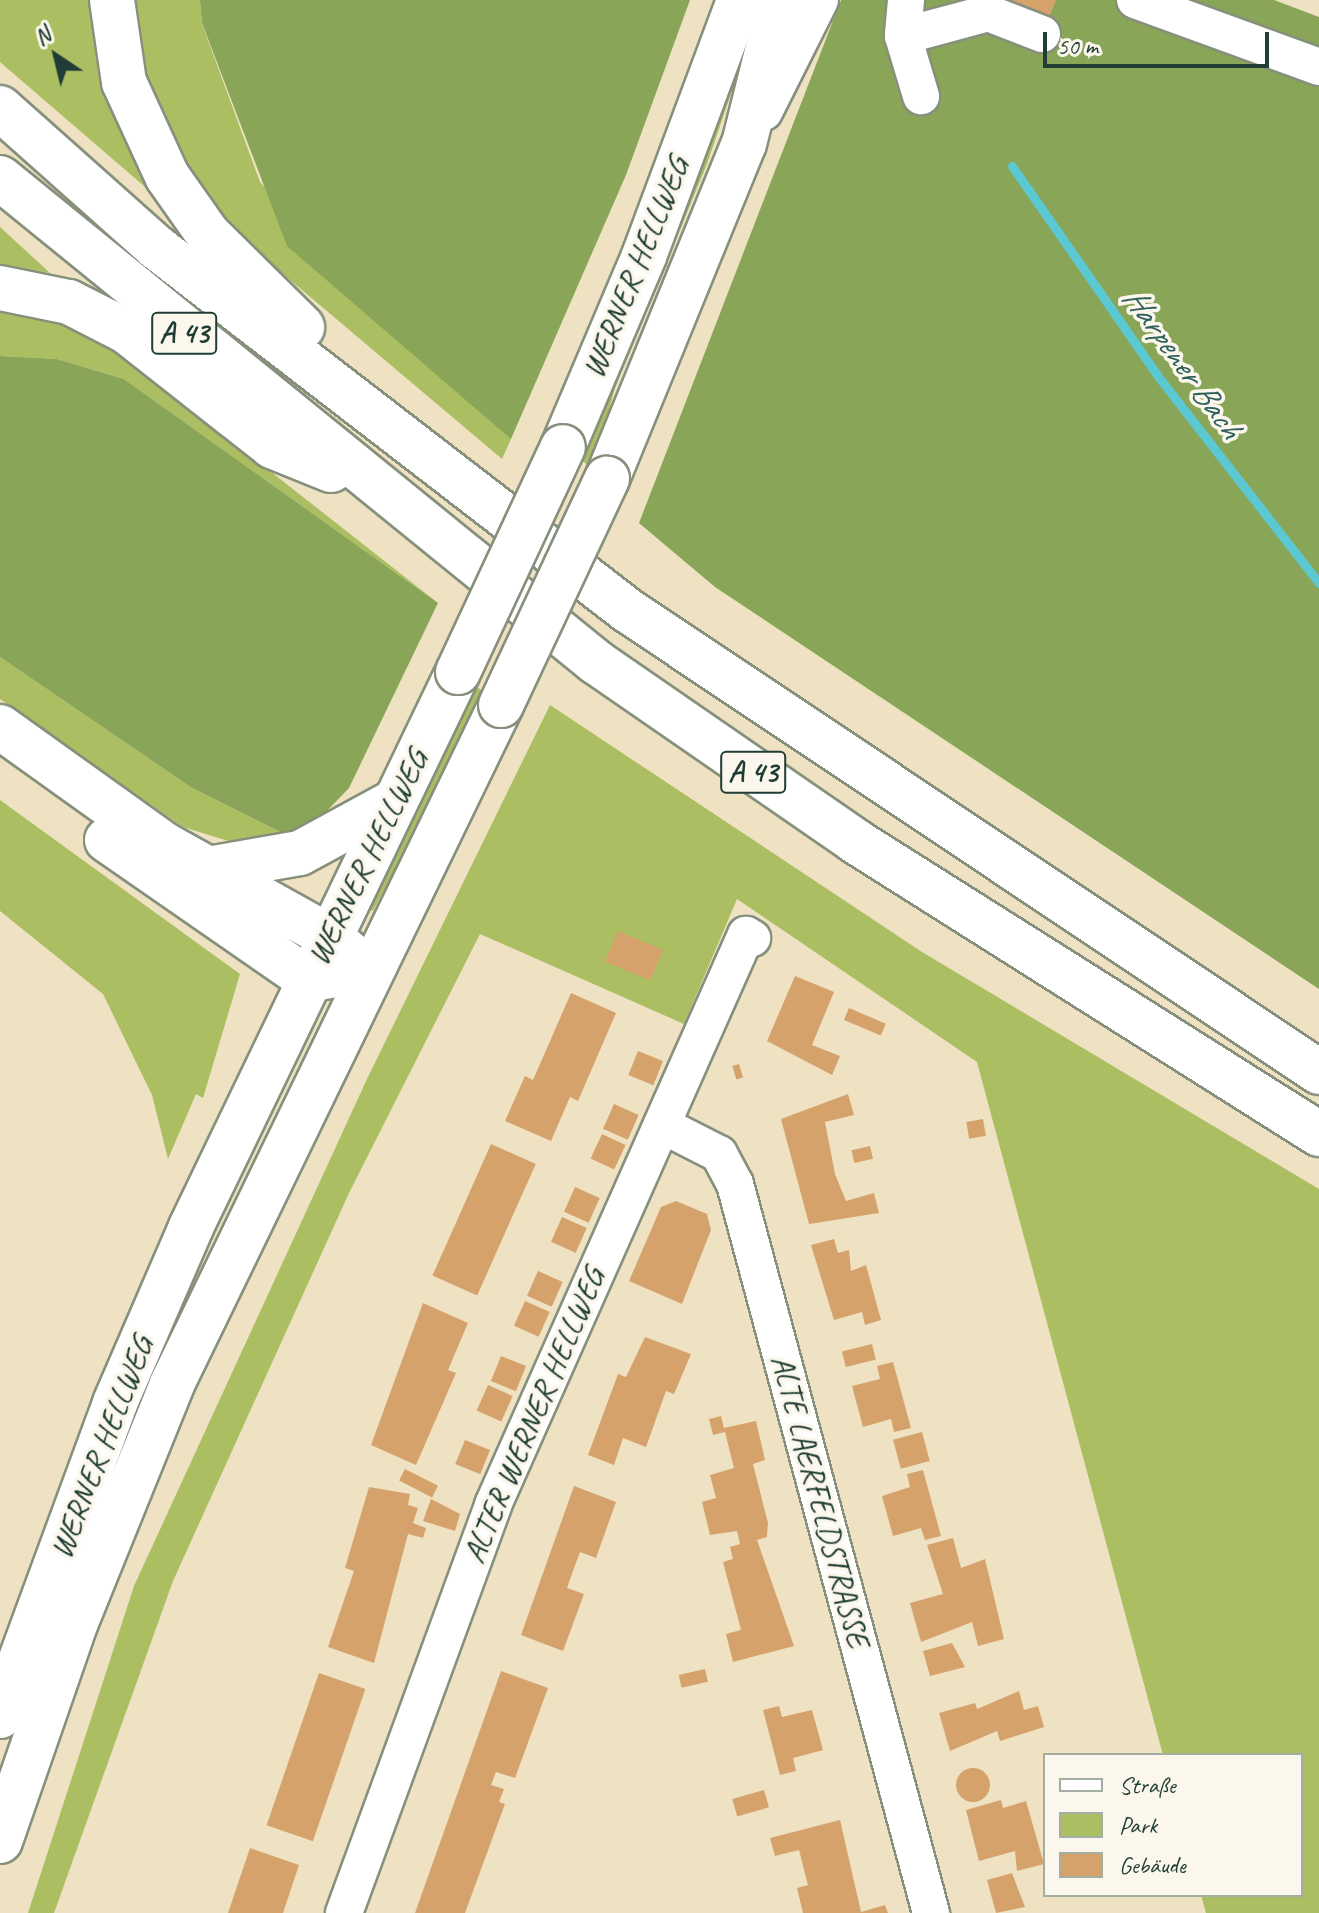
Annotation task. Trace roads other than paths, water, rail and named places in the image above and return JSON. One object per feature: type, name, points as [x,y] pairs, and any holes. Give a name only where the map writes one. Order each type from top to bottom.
[{"type":"main road","points":[[112,0],[133,110],[207,233],[314,338],[576,539],[627,610]]},
{"type":"main road","name":"WERNER HELLWEG","points":[[0,1716],[115,1403],[309,980],[563,447],[644,256],[739,0]]},
{"type":"main road","name":"WERNER HELLWEG","points":[[0,1841],[143,1452],[368,969],[501,705],[607,479],[744,144],[780,0]]},
{"type":"main road","name":"A 43","points":[[0,108],[156,247],[627,610],[1319,1072]]},
{"type":"main road","name":"A 43","points":[[0,178],[371,485],[596,662],[793,800],[1319,1134]]},
{"type":"main road","points":[[0,288],[69,302],[126,331],[272,446],[371,485]]},
{"type":"main road","points":[[0,727],[165,845],[214,868],[330,937],[368,969]]},
{"type":"main road","points":[[0,764],[309,980],[368,969]]},
{"type":"main road","points":[[214,868],[300,853],[394,802]]},
{"type":"street","name":"WERNER HELLWEG","points":[[744,144],[820,0]]},
{"type":"street","points":[[906,0],[903,36],[921,96]]},
{"type":"street","points":[[1135,0],[1319,67]]},
{"type":"street","points":[[903,36],[941,32],[988,13],[1042,34]]},
{"type":"street","name":"ALTER WERNER HELLWEG","points":[[344,1913],[493,1505],[746,935],[752,938]]},
{"type":"street","name":"ALTE LAERFELDSTRASSE","points":[[662,1125],[719,1154],[735,1184],[931,1913]]},
{"type":"waterway","name":"Harpener Bach","points":[[1012,166],[1157,375],[1319,583]]}]
